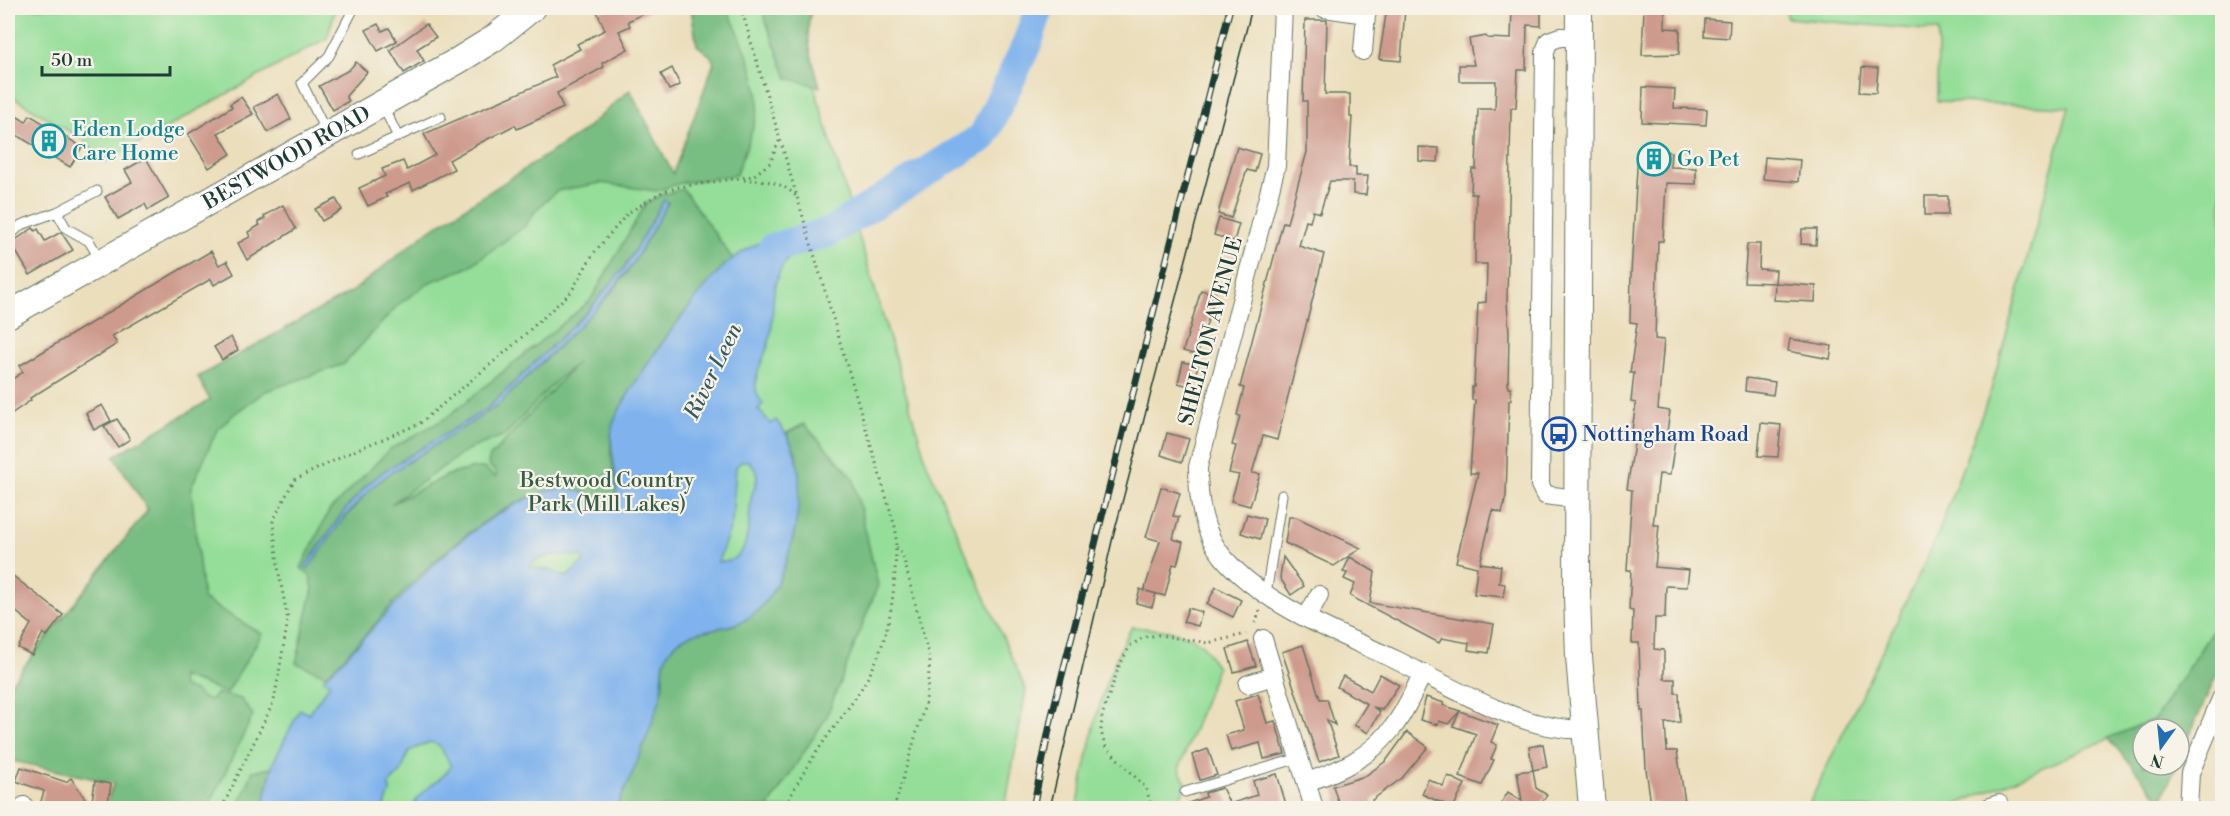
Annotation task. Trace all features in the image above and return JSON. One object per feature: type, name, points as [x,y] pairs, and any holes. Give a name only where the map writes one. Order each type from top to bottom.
[{"type":"street","name":"BESTWOOD ROAD","points":[[8,315],[493,39],[532,8]]},
{"type":"street","name":"SHELTON AVENUE","points":[[1283,8],[1276,166],[1198,467],[1198,498],[1207,529],[1221,555],[1240,575],[1266,594],[1307,617],[1501,711],[1570,730],[1585,729]]},
{"type":"street","points":[[1324,8],[1368,11],[1363,51]]},
{"type":"street","points":[[1579,8],[1576,499],[1578,646],[1592,808]]},
{"type":"street","points":[[1576,499],[1545,495],[1540,485],[1545,51],[1549,41],[1560,37],[1578,37]]},
{"type":"street","points":[[1307,617],[1319,595]]},
{"type":"street","points":[[1263,639],[1314,808]]},
{"type":"street","points":[[1307,782],[1332,774],[1361,759],[1391,730],[1423,673]]},
{"type":"street","points":[[1248,684],[1274,676]]},
{"type":"street","points":[[2188,808],[2190,773],[2223,697]]},
{"type":"lane","points":[[327,134],[302,83],[329,56],[354,8]]},
{"type":"lane","points":[[382,104],[398,136]]},
{"type":"lane","points":[[359,154],[441,117]]},
{"type":"lane","points":[[8,237],[21,225],[57,212],[97,191]]},
{"type":"lane","points":[[57,212],[66,228],[89,241],[101,261]]},
{"type":"lane","points":[[1266,594],[1282,495]]},
{"type":"lane","points":[[1185,792],[1299,758]]},
{"type":"path","points":[[741,8],[896,530],[895,590],[878,656],[864,685],[814,754],[784,808]]},
{"type":"path","points":[[222,808],[274,700],[288,620],[279,574],[273,521],[294,480],[358,449],[419,424],[510,348],[571,292],[593,254],[628,213],[660,193],[679,187],[753,176],[766,168],[779,141]]},
{"type":"path","points":[[736,180],[777,183],[785,186],[798,198]]},
{"type":"path","points":[[894,808],[926,701],[930,661],[903,556],[896,546]]},
{"type":"path","points":[[1152,808],[1146,788],[1105,746],[1101,730],[1102,717],[1119,666],[1130,646],[1144,637],[1158,635],[1208,643],[1251,633],[1266,594]]},
{"type":"green space","points":[[8,8],[336,8],[327,38],[105,162],[84,140],[8,94]]},
{"type":"green space","name":"Bestwood Country Park (Mill Lakes)","points":[[691,8],[791,8],[927,464],[1026,690],[1005,808],[105,808],[114,783],[8,760],[8,687],[148,510],[115,457],[210,400],[198,377],[353,291],[426,233],[581,133],[630,90],[673,174],[714,63],[711,56],[697,45]]},
{"type":"green space","points":[[691,8],[726,8],[752,68],[757,93],[757,111],[753,129],[736,175],[681,183],[656,191],[601,183],[557,191],[536,210],[525,226],[467,268],[430,282],[398,305],[344,364],[266,391],[234,414],[217,430],[191,488],[203,599],[262,634],[227,693],[181,676],[182,687],[195,691],[204,699],[212,699],[217,693],[241,699],[253,715],[208,808],[105,808],[114,783],[8,760],[8,687],[148,510],[114,456],[210,400],[198,377],[353,291],[426,233],[581,133],[630,90],[673,174],[714,63],[711,56],[697,45]]},
{"type":"green space","points":[[761,8],[812,8],[808,38],[820,87],[787,78]]},
{"type":"green space","points":[[1787,8],[2222,8],[2222,605],[2211,633],[2156,717],[2131,717],[2131,729],[1948,808],[1807,808],[1937,537],[1991,390],[2069,107],[1937,101],[1938,31],[1787,18]]},
{"type":"green space","points":[[683,189],[733,259],[704,288],[666,337],[620,409],[611,433],[617,493],[615,500],[608,503],[590,494],[559,490],[538,494],[517,503],[477,527],[427,568],[326,675],[296,663],[313,588],[310,576],[301,568],[329,511],[390,449],[446,418],[590,301],[646,203],[661,195]],"holes":[[[664,200],[668,203],[632,265],[613,291],[557,348],[496,407],[390,473],[370,489],[313,555],[345,510],[366,486],[384,471],[487,409],[588,311],[625,267]],[[577,363],[490,457],[488,464],[497,474],[495,477],[484,468],[474,468],[448,475],[391,504],[467,450],[505,435],[556,381]]]},
{"type":"green space","points":[[804,424],[853,477],[878,585],[826,718],[768,808],[616,808],[659,699],[663,684],[664,664],[670,650],[687,636],[728,626],[748,618],[763,605],[775,588],[792,543],[799,495],[796,454],[787,433]]},
{"type":"green space","points":[[2222,605],[2222,662],[2191,732],[2191,717],[2156,717],[2211,633]]},
{"type":"green space","points":[[1132,627],[1160,629],[1189,637],[1204,647],[1217,668],[1179,769],[1186,783],[1179,802],[1164,808],[1077,808],[1097,715],[1112,669]]},
{"type":"green space","points":[[2131,729],[2131,765],[2108,738]]},
{"type":"green space","points":[[272,768],[263,808],[238,808],[253,771]]},
{"type":"green space","points":[[2141,777],[2172,777],[2161,800]]},
{"type":"water","points":[[664,200],[668,202],[632,265],[598,307],[496,407],[390,473],[370,489],[343,519],[308,569],[305,567],[345,510],[366,486],[384,471],[487,409],[588,311],[625,267]]},
{"type":"water","points":[[800,228],[809,252],[789,258],[778,276],[770,338],[758,371],[756,386],[757,394],[763,404],[758,409],[771,424],[776,420],[780,425],[797,459],[799,503],[790,549],[773,591],[761,607],[747,619],[727,627],[686,637],[677,642],[669,651],[664,662],[660,699],[645,741],[616,808],[412,808],[421,794],[443,777],[451,766],[439,745],[430,742],[409,751],[401,772],[389,784],[390,792],[384,808],[263,808],[273,763],[300,709],[308,714],[330,684],[323,679],[412,586],[459,542],[519,503],[544,492],[571,489],[608,503],[615,500],[612,428],[629,392],[645,367],[702,291],[730,261],[755,245]],"holes":[[[742,461],[749,461],[757,472],[750,504],[747,537],[738,555],[730,560],[718,562],[732,523],[736,467]],[[553,555],[582,556],[584,561],[567,577],[550,570],[529,567],[536,560]]]},
{"type":"building","points":[[607,8],[655,8],[628,21],[630,26],[619,31],[628,49],[602,63],[604,67],[557,93],[563,108],[517,129],[515,125],[449,160],[454,169],[413,190],[410,183],[385,194],[387,197],[368,206],[359,188],[385,176],[382,169],[403,161],[407,170],[435,155],[424,134],[556,77],[550,65],[580,49],[577,44],[605,30],[597,12]]},
{"type":"building","points":[[1387,8],[1405,8],[1401,61],[1379,59]]},
{"type":"building","points":[[1512,8],[1541,8],[1541,26],[1527,25],[1526,70],[1518,70],[1516,108],[1511,108],[1507,302],[1508,388],[1511,388],[1511,400],[1509,400],[1506,496],[1502,513],[1493,510],[1480,563],[1501,566],[1499,583],[1505,584],[1503,597],[1474,594],[1477,567],[1456,562],[1478,473],[1470,473],[1475,400],[1472,400],[1472,387],[1474,387],[1478,303],[1486,302],[1487,264],[1475,264],[1476,194],[1471,194],[1472,169],[1476,169],[1478,109],[1495,109],[1496,81],[1459,81],[1459,65],[1474,65],[1469,39],[1486,36],[1487,38],[1511,39]]},
{"type":"building","points":[[1644,8],[1665,8],[1665,28],[1680,29],[1679,54],[1642,55]]},
{"type":"building","points":[[1705,19],[1730,21],[1729,38],[1704,36]]},
{"type":"building","points":[[1305,20],[1327,20],[1325,94],[1350,94],[1350,117],[1352,117],[1349,167],[1356,167],[1356,176],[1368,176],[1366,195],[1353,194],[1353,181],[1330,181],[1320,213],[1313,211],[1310,222],[1306,221],[1299,246],[1324,254],[1277,440],[1263,436],[1252,473],[1260,474],[1250,506],[1231,501],[1239,475],[1229,473],[1236,446],[1232,445],[1240,416],[1237,415],[1244,388],[1240,387],[1283,222],[1287,223],[1307,152],[1307,101],[1303,101]]},
{"type":"building","points":[[378,24],[382,31],[389,28],[397,41],[378,51],[366,30]]},
{"type":"building","points":[[426,24],[436,37],[417,49],[424,61],[404,73],[390,50]]},
{"type":"building","points":[[356,62],[367,72],[346,96],[349,101],[333,110],[319,86],[349,70]]},
{"type":"building","points":[[1862,67],[1878,68],[1876,93],[1860,92]]},
{"type":"building","points":[[672,68],[680,85],[669,90],[661,74]]},
{"type":"building","points":[[1643,87],[1675,89],[1674,108],[1707,109],[1706,125],[1642,122]]},
{"type":"building","points":[[278,94],[291,119],[268,132],[254,107]]},
{"type":"building","points":[[241,97],[253,114],[218,133],[231,154],[209,168],[188,134],[232,107],[230,104]]},
{"type":"building","name":"Eden Lodge Care Home","points":[[8,111],[26,122],[30,115],[82,147],[70,167],[8,130]]},
{"type":"building","points":[[1237,147],[1260,154],[1255,172],[1247,170],[1231,218],[1218,214]]},
{"type":"building","points":[[1419,147],[1439,148],[1438,162],[1419,161]]},
{"type":"building","points":[[1638,150],[1671,152],[1670,167],[1696,168],[1696,184],[1666,183],[1663,241],[1658,241],[1655,339],[1664,340],[1658,409],[1670,411],[1666,439],[1675,440],[1670,475],[1659,474],[1653,525],[1659,525],[1655,567],[1689,570],[1687,587],[1666,586],[1665,618],[1655,618],[1654,649],[1664,650],[1664,679],[1675,679],[1675,693],[1679,693],[1680,722],[1665,723],[1667,751],[1677,751],[1686,808],[1657,808],[1657,803],[1651,804],[1646,769],[1643,711],[1641,711],[1639,643],[1632,643],[1633,611],[1629,610],[1631,570],[1627,570],[1632,490],[1627,489],[1636,431],[1632,430],[1636,403],[1631,402],[1634,373],[1630,373],[1637,323],[1630,322]]},
{"type":"building","points":[[1765,157],[1800,160],[1798,182],[1763,179]]},
{"type":"building","points":[[146,158],[169,198],[148,210],[145,204],[118,219],[105,197],[132,182],[125,170]]},
{"type":"building","points":[[1925,196],[1948,196],[1948,215],[1925,215]]},
{"type":"building","points":[[336,199],[342,210],[322,221],[315,209]]},
{"type":"building","points":[[283,205],[296,229],[247,260],[238,243],[250,237],[248,232],[260,225],[258,222],[265,218],[264,216]]},
{"type":"building","points":[[1219,218],[1239,224],[1234,241],[1214,235]]},
{"type":"building","points":[[33,228],[35,231],[38,229],[45,241],[61,232],[73,250],[30,275],[11,243]]},
{"type":"building","points":[[1802,229],[1817,229],[1816,245],[1801,244]]},
{"type":"building","points":[[1747,244],[1760,244],[1759,269],[1776,270],[1775,283],[1744,282]]},
{"type":"building","points":[[211,251],[219,265],[227,261],[234,274],[214,285],[211,279],[112,336],[117,344],[30,398],[31,400],[8,416],[8,382],[23,372],[19,366]]},
{"type":"building","points":[[1775,283],[1816,286],[1815,302],[1774,300]]},
{"type":"building","points":[[1201,290],[1216,294],[1197,355],[1183,351]]},
{"type":"building","points":[[231,337],[238,350],[222,360],[214,347]]},
{"type":"building","points":[[1790,339],[1832,346],[1830,359],[1788,351]]},
{"type":"building","points":[[1183,362],[1198,365],[1192,387],[1178,383]]},
{"type":"building","points":[[1746,378],[1775,382],[1773,395],[1745,391]]},
{"type":"building","points":[[102,405],[111,421],[94,430],[86,413]]},
{"type":"building","points":[[117,419],[130,439],[118,447],[104,426]]},
{"type":"building","points":[[1761,423],[1781,425],[1778,457],[1758,456]]},
{"type":"building","points":[[1167,433],[1189,439],[1182,462],[1161,455]]},
{"type":"building","points":[[1161,487],[1180,493],[1173,516],[1179,517],[1173,539],[1183,542],[1177,565],[1173,564],[1165,596],[1146,591],[1156,594],[1152,607],[1136,603],[1140,589],[1144,591],[1160,541],[1146,537]]},
{"type":"building","points":[[1247,514],[1265,519],[1260,539],[1241,533]]},
{"type":"building","points":[[1289,517],[1296,517],[1361,548],[1334,566],[1285,543]]},
{"type":"building","points":[[1283,557],[1304,586],[1291,595],[1280,578]]},
{"type":"building","points":[[1350,557],[1375,572],[1370,603],[1494,624],[1489,653],[1468,650],[1469,643],[1442,638],[1439,643],[1350,596],[1355,584],[1344,579],[1347,573],[1343,572]]},
{"type":"building","points":[[8,572],[63,615],[47,636],[43,633],[32,655],[18,648],[31,624],[8,605]]},
{"type":"building","points":[[1216,587],[1241,600],[1233,617],[1207,604]]},
{"type":"building","points":[[1188,608],[1202,612],[1198,626],[1183,622]]},
{"type":"building","points":[[1248,642],[1256,666],[1234,672],[1227,649]]},
{"type":"building","points":[[1303,645],[1320,699],[1327,699],[1335,725],[1327,720],[1339,755],[1319,762],[1282,652]]},
{"type":"building","points":[[1380,674],[1399,685],[1382,710],[1373,707],[1380,712],[1368,733],[1354,725],[1367,704],[1337,687],[1343,676],[1371,691]]},
{"type":"building","points":[[1258,694],[1267,723],[1275,721],[1285,754],[1264,759],[1260,743],[1231,751],[1226,735],[1244,730],[1235,701]]},
{"type":"building","points":[[1426,697],[1460,711],[1448,724],[1439,721],[1438,725],[1420,720]]},
{"type":"building","points":[[1460,711],[1498,725],[1491,742],[1497,745],[1491,759],[1494,760],[1482,785],[1460,777],[1476,734],[1453,726]]},
{"type":"building","points":[[1407,732],[1428,747],[1402,778],[1372,800],[1374,808],[1358,808],[1357,804],[1340,808],[1333,786],[1365,776],[1386,761]]},
{"type":"building","points":[[1543,744],[1547,767],[1533,770],[1529,747]]},
{"type":"building","points":[[1208,749],[1217,775],[1200,780],[1192,755]]},
{"type":"building","points":[[21,767],[66,782],[71,778],[91,807],[95,781],[111,784],[107,808],[39,808],[44,791],[16,781]]},
{"type":"building","points":[[1533,770],[1536,788],[1547,795],[1538,808],[1498,808],[1508,792],[1522,801],[1517,772]]},
{"type":"building","points":[[1277,774],[1287,808],[1181,808],[1180,806],[1206,797],[1205,793],[1222,788],[1230,804],[1257,795],[1253,781]]},
{"type":"building","points":[[1448,776],[1465,784],[1453,808],[1422,794],[1428,779],[1443,786]]},
{"type":"waterway","name":"River Leen","points":[[770,253],[773,248],[829,232],[983,137],[1027,44],[1039,8]]},
{"type":"tram line","points":[[1050,808],[1112,541],[1252,8]]},
{"type":"railway","points":[[1033,808],[1052,715],[1230,8]]},
{"type":"place","name":"Eden Lodge Care Home","points":[[49,141]]},
{"type":"place","name":"Go Pet","points":[[1654,159]]},
{"type":"place","name":"Nottingham Road","points":[[1559,434]]}]
